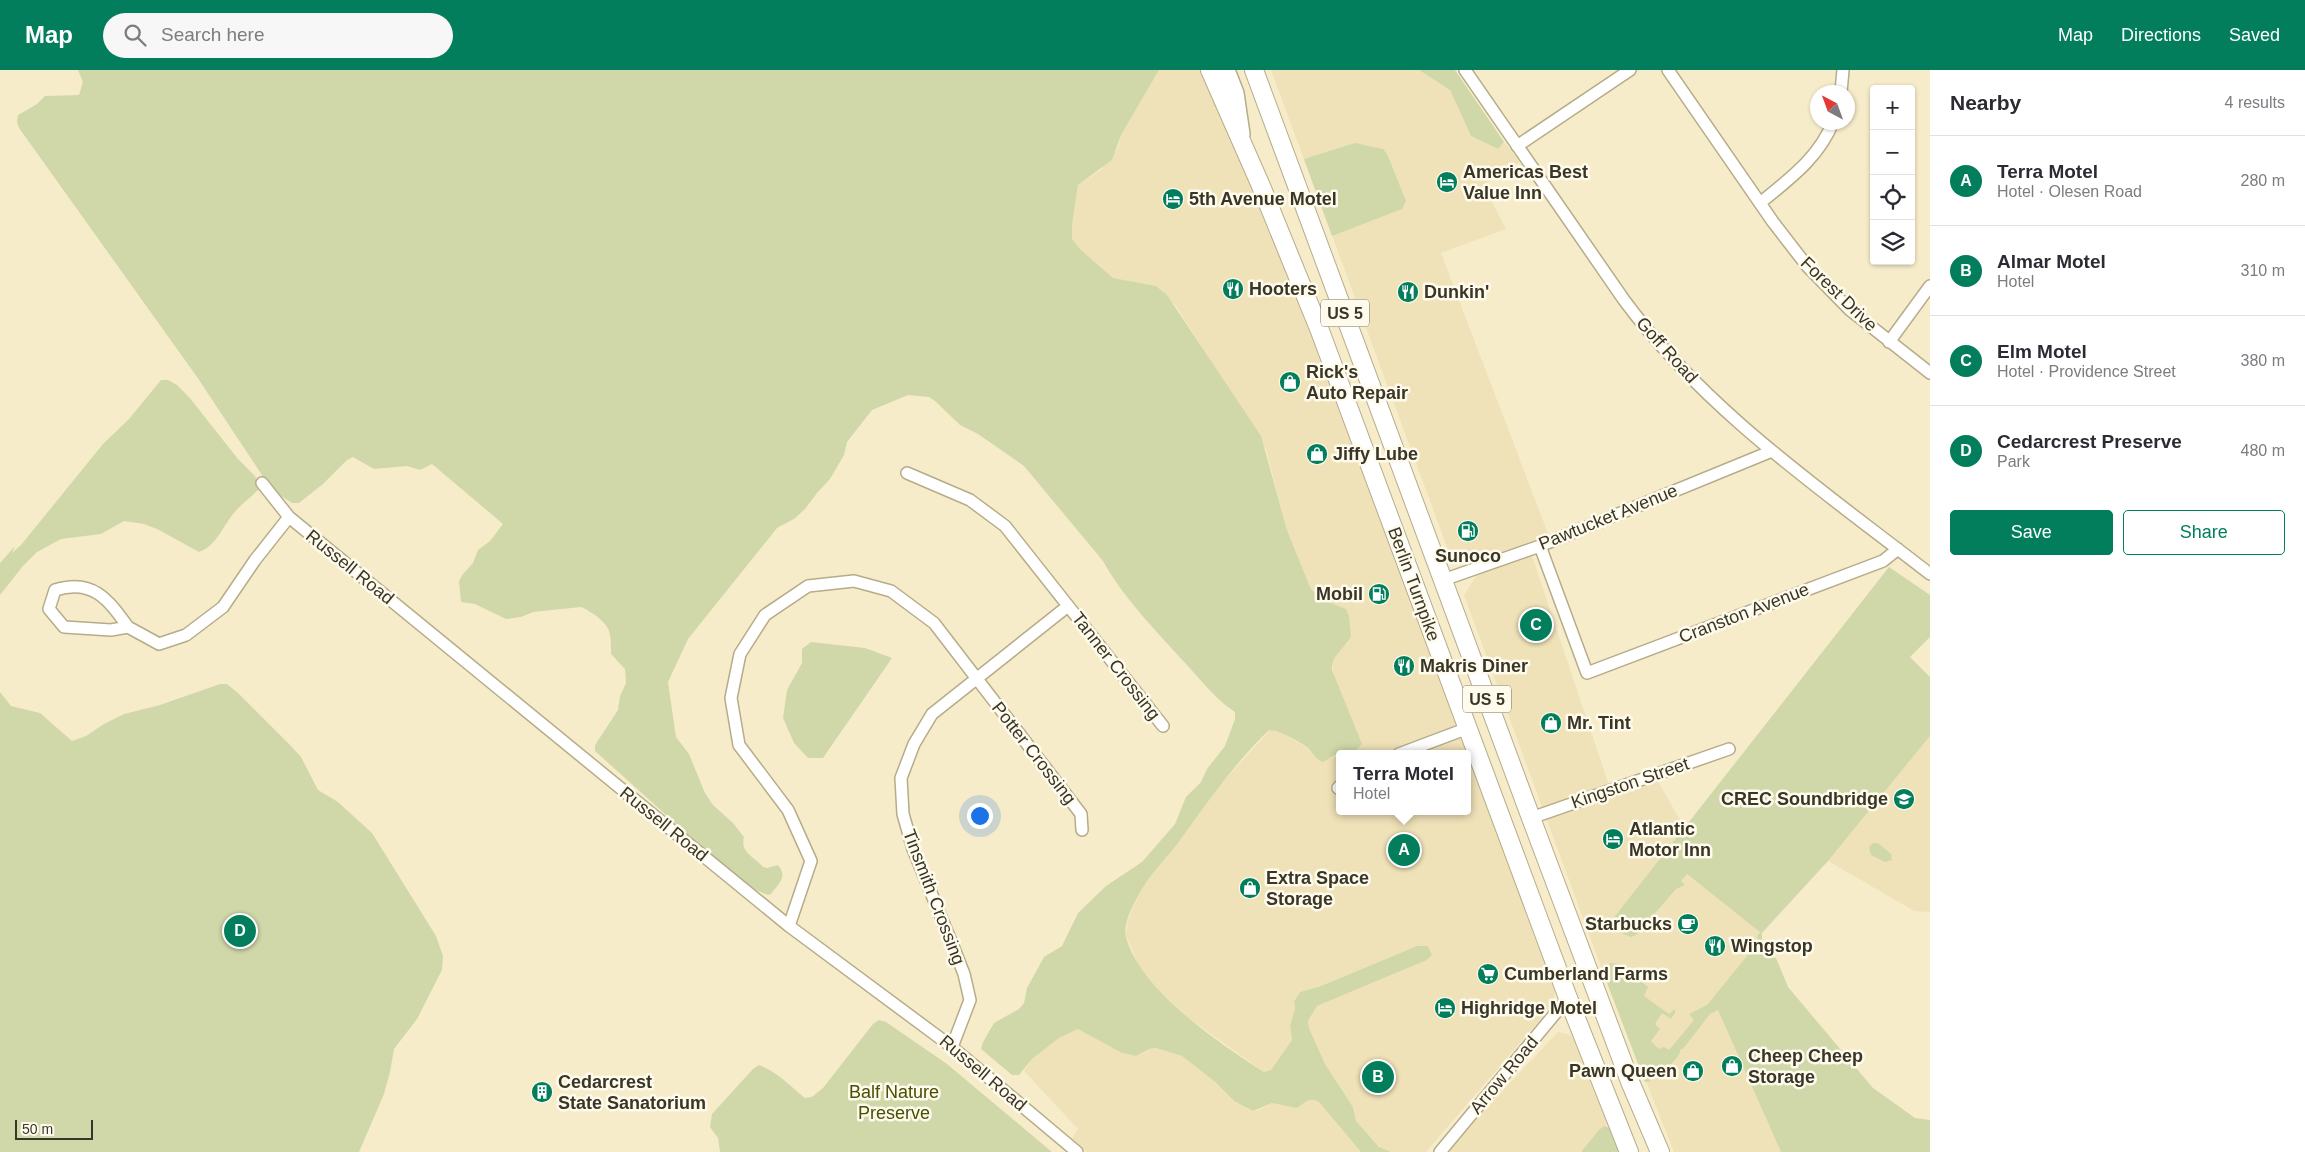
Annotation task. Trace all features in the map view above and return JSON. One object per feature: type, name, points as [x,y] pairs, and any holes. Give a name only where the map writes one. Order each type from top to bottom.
[{"type":"highway","name":"US 5","points":[[1210,70],[1244,146]]},
{"type":"highway","name":"Berlin Turnpike","points":[[1254,70],[1588,971],[1631,1084],[1660,1152]]},
{"type":"highway","name":"Berlin Turnpike","points":[[1244,146],[1320,331],[1568,998],[1629,1152]]},
{"type":"highway","points":[[1416,590],[1443,580]]},
{"type":"highway","points":[[1568,998],[1588,971]]},
{"type":"main road","name":"Berlin Turnpike","points":[[1227,70],[1236,94],[1244,146]]},
{"type":"street","name":"Goff Road","points":[[1465,70],[1604,272],[1647,330],[1712,398],[1772,451],[1930,574]]},
{"type":"street","points":[[1517,146],[1630,70]]},
{"type":"street","name":"Forest Drive","points":[[1668,70],[1760,203],[1791,246],[1816,276],[1850,310],[1930,373]]},
{"type":"street","points":[[1842,85],[1844,70]]},
{"type":"street","points":[[1760,203],[1806,164],[1823,143],[1829,130]]},
{"type":"street","points":[[1889,342],[1930,286]]},
{"type":"street","name":"Pawtucket Avenue","points":[[1443,580],[1540,546],[1772,451]]},
{"type":"street","name":"Tanner Crossing","points":[[907,472],[970,500],[1005,526],[1163,726]]},
{"type":"street","name":"Russell Road","points":[[262,484],[289,517],[789,926],[952,1046],[1076,1152]]},
{"type":"street","points":[[128,626],[111,630],[64,627],[49,609],[55,590],[72,584],[91,589],[111,603],[128,626],[159,644],[186,635],[223,607],[255,560],[289,517]]},
{"type":"street","name":"Cranston Avenue","points":[[1540,546],[1587,673],[1883,561],[1898,549]]},
{"type":"street","name":"Potter Crossing","points":[[789,926],[811,861],[788,810],[739,745],[731,698],[740,654],[765,615],[808,586],[854,581],[891,591],[934,623],[1081,814],[1082,830]]},
{"type":"street","name":"Tinsmith Crossing","points":[[952,1046],[970,1000],[964,974],[954,946],[913,849],[903,814],[901,778],[914,744],[932,714],[1068,606]]},
{"type":"street","points":[[1410,750],[1468,728]]},
{"type":"street","name":"Kingston Street","points":[[1531,818],[1729,749]]},
{"type":"street","name":"Arrow Road","points":[[1440,1152],[1568,998]]},
{"type":"shaded area","points":[[1159,70],[1200,70],[1302,303],[1467,750],[1349,750],[1357,730],[1334,677],[1332,664],[1338,652],[1348,643],[1346,609],[1319,598],[1310,587],[1287,530],[1266,449],[1176,306],[1156,286],[1113,278],[1081,250],[1072,239],[1072,225],[1078,185],[1101,170],[1118,148],[1121,135]]},
{"type":"shaded area","points":[[1271,70],[1419,70],[1450,90],[1471,136],[1498,149],[1504,142],[1520,162],[1483,185],[1506,229],[1441,253],[1549,536],[1467,564],[1458,563],[1451,558]]},
{"type":"shaded area","points":[[1531,553],[1613,797],[1658,781],[1684,827],[1674,864],[1762,933],[1762,949],[1770,957],[1717,1007],[1781,1152],[1674,1152],[1604,975],[1464,595],[1476,576]]},
{"type":"shaded area","points":[[1271,729],[1281,732],[1308,749],[1317,759],[1329,759],[1336,756],[1336,815],[1471,815],[1471,762],[1555,991],[1554,1001],[1549,1009],[1426,1152],[1391,1152],[1382,1149],[1367,1134],[1356,1121],[1353,1107],[1325,1064],[1309,1028],[1308,1021],[1317,1006],[1418,964],[1417,946],[1321,986],[1300,992],[1294,1000],[1295,1008],[1290,1026],[1292,1040],[1271,1070],[1264,1072],[1190,1019],[1159,991],[1140,968],[1126,936],[1127,923],[1132,909],[1148,879],[1220,785]]},
{"type":"shaded area","name":"CREC Soundbridge","points":[[1930,736],[1930,912],[1914,911],[1828,861]]},
{"type":"shaded area","points":[[1078,1029],[1085,1031],[1122,1053],[1136,1056],[1149,1049],[1156,1048],[1182,1056],[1214,1081],[1234,1101],[1253,1111],[1272,1103],[1296,1108],[1307,1099],[1313,1099],[1319,1102],[1361,1152],[1087,1152],[1072,1139],[1078,1129],[1024,1071],[1032,1059],[1059,1038]]},
{"type":"shaded area","points":[[1558,1032],[1571,1035],[1609,1128],[1604,1127],[1581,1152],[1448,1152],[1473,1122]]},
{"type":"green space","points":[[78,70],[1159,70],[1121,135],[1112,160],[1078,185],[1072,225],[1072,239],[1081,250],[1113,278],[1156,286],[1167,295],[1261,436],[1287,530],[1310,587],[1319,598],[1346,609],[1349,616],[1351,636],[1336,656],[1332,670],[1362,744],[1356,750],[1336,750],[1336,755],[1323,762],[1316,758],[1308,748],[1294,739],[1276,731],[1268,731],[1232,771],[1147,881],[1126,923],[1126,937],[1134,957],[1147,977],[1164,996],[1226,1047],[1264,1072],[1271,1070],[1292,1040],[1290,1026],[1295,1008],[1294,1001],[1300,992],[1321,986],[1417,946],[1428,946],[1432,955],[1427,960],[1317,1006],[1308,1021],[1309,1028],[1325,1064],[1353,1107],[1356,1121],[1379,1147],[1391,1152],[1361,1152],[1319,1102],[1315,1100],[1307,1101],[1296,1108],[1272,1103],[1253,1111],[1234,1101],[1214,1081],[1182,1056],[1156,1048],[1149,1049],[1136,1056],[1122,1053],[1078,1029],[1059,1038],[1032,1059],[1019,1075],[1012,1075],[981,1049],[994,1023],[1019,1009],[1024,1003],[1027,988],[1044,957],[1062,946],[1078,913],[1106,886],[1142,862],[1175,824],[1186,797],[1201,782],[1207,769],[1225,746],[1235,719],[1235,712],[1209,690],[1142,615],[1121,589],[1103,561],[1024,466],[978,434],[960,425],[929,397],[908,395],[872,410],[847,442],[844,455],[830,479],[805,509],[794,519],[777,528],[688,639],[668,682],[676,737],[689,754],[705,793],[713,805],[733,823],[744,837],[743,842],[746,851],[763,867],[767,868],[778,865],[781,869],[781,880],[771,894],[768,895],[756,890],[715,859],[595,751],[595,745],[618,710],[620,696],[626,683],[625,669],[611,654],[608,628],[601,620],[581,607],[533,612],[521,617],[506,619],[475,604],[461,602],[459,581],[473,563],[478,550],[490,541],[503,524],[432,464],[420,470],[407,466],[374,469],[353,457],[347,460],[323,484],[299,503],[292,503],[272,490],[197,377],[19,128],[17,122],[18,115],[37,104],[45,96],[79,95],[83,82]]},
{"type":"green space","points":[[1419,70],[1455,70],[1504,142],[1498,149],[1471,136],[1450,90]]},
{"type":"green space","points":[[1355,143],[1383,149],[1387,154],[1406,201],[1402,209],[1332,236],[1304,159]]},
{"type":"green space","points":[[161,380],[168,380],[177,385],[189,397],[238,459],[255,476],[259,489],[229,519],[210,546],[199,552],[157,529],[144,524],[124,521],[101,534],[61,539],[37,552],[0,595],[0,563],[15,546],[12,553],[21,545],[103,444],[129,419]]},
{"type":"green space","points":[[1889,567],[1930,595],[1930,637],[1910,657],[1930,677],[1930,736],[1828,861],[1762,933],[1762,949],[1770,957],[1776,958],[1788,987],[1873,1088],[1915,1118],[1930,1120],[1930,1152],[1781,1152],[1718,1010],[1710,1014],[1671,1064],[1650,1081],[1645,1082],[1604,975],[1610,963],[1621,964],[1648,987],[1644,996],[1669,1014],[1675,1009],[1671,1019],[1662,1013],[1655,1024],[1660,1029],[1651,1041],[1659,1049],[1664,1047],[1669,1050],[1694,1020],[1689,1014],[1707,1005],[1756,945],[1758,934],[1761,933],[1687,874],[1681,881],[1685,885],[1676,889],[1636,935],[1631,937],[1621,933],[1616,929],[1612,920]]},
{"type":"green space","points":[[811,642],[865,648],[892,658],[823,758],[808,758],[794,743],[783,718],[787,690],[802,663],[802,649]]},
{"type":"green space","points":[[220,684],[227,684],[238,693],[292,747],[301,757],[318,790],[338,802],[372,833],[436,936],[443,956],[442,970],[417,1019],[394,1049],[384,1094],[359,1152],[0,1152],[0,692],[11,706],[40,713],[72,741],[86,736],[124,714],[160,705]]},
{"type":"green space","points":[[1873,843],[1878,843],[1891,854],[1892,860],[1885,862],[1871,855],[1869,847]]},
{"type":"green space","name":"Balf Nature Preserve","points":[[879,1020],[886,1022],[947,1064],[1052,1152],[720,1152],[718,1138],[710,1127],[712,1114],[753,1069],[759,1065],[766,1068],[778,1075],[805,1098],[812,1097],[823,1088],[873,1024]]},
{"type":"green space","points":[[1604,1126],[1609,1128],[1620,1152],[1581,1152],[1599,1130]]},
{"type":"place","name":"Americas Best Value Inn","points":[[1447,182]]},
{"type":"place","name":"5th Avenue Motel","points":[[1173,199]]},
{"type":"place","name":"Hooters","points":[[1233,289]]},
{"type":"place","name":"Dunkin'","points":[[1408,292]]},
{"type":"place","name":"Rick's Auto Repair","points":[[1290,382]]},
{"type":"place","name":"Jiffy Lube","points":[[1317,454]]},
{"type":"place","name":"Sunoco","points":[[1468,531]]},
{"type":"place","name":"Mobil","points":[[1379,594]]},
{"type":"place","name":"Elm Motel","points":[[1536,625]]},
{"type":"place","name":"Makris Diner","points":[[1404,666]]},
{"type":"place","name":"Mr. Tint","points":[[1551,723]]},
{"type":"place","name":"CREC Soundbridge","points":[[1904,799]]},
{"type":"place","name":"Atlantic Motor Inn","points":[[1613,839]]},
{"type":"place","name":"Terra Motel","points":[[1404,850]]},
{"type":"place","name":"Extra Space Storage","points":[[1250,888]]},
{"type":"place","name":"Starbucks","points":[[1688,924]]},
{"type":"place","name":"Cedarcrest Preserve","points":[[240,931]]},
{"type":"place","name":"Wingstop","points":[[1715,946]]},
{"type":"place","name":"Cumberland Farms","points":[[1488,974]]},
{"type":"place","name":"Highridge Motel","points":[[1445,1008]]},
{"type":"place","name":"Cheep Cheep Storage","points":[[1732,1066]]},
{"type":"place","name":"Pawn Queen","points":[[1693,1071]]},
{"type":"place","name":"Almar Motel","points":[[1378,1077]]},
{"type":"place","name":"Cedarcrest State Sanatorium","points":[[542,1092]]}]
